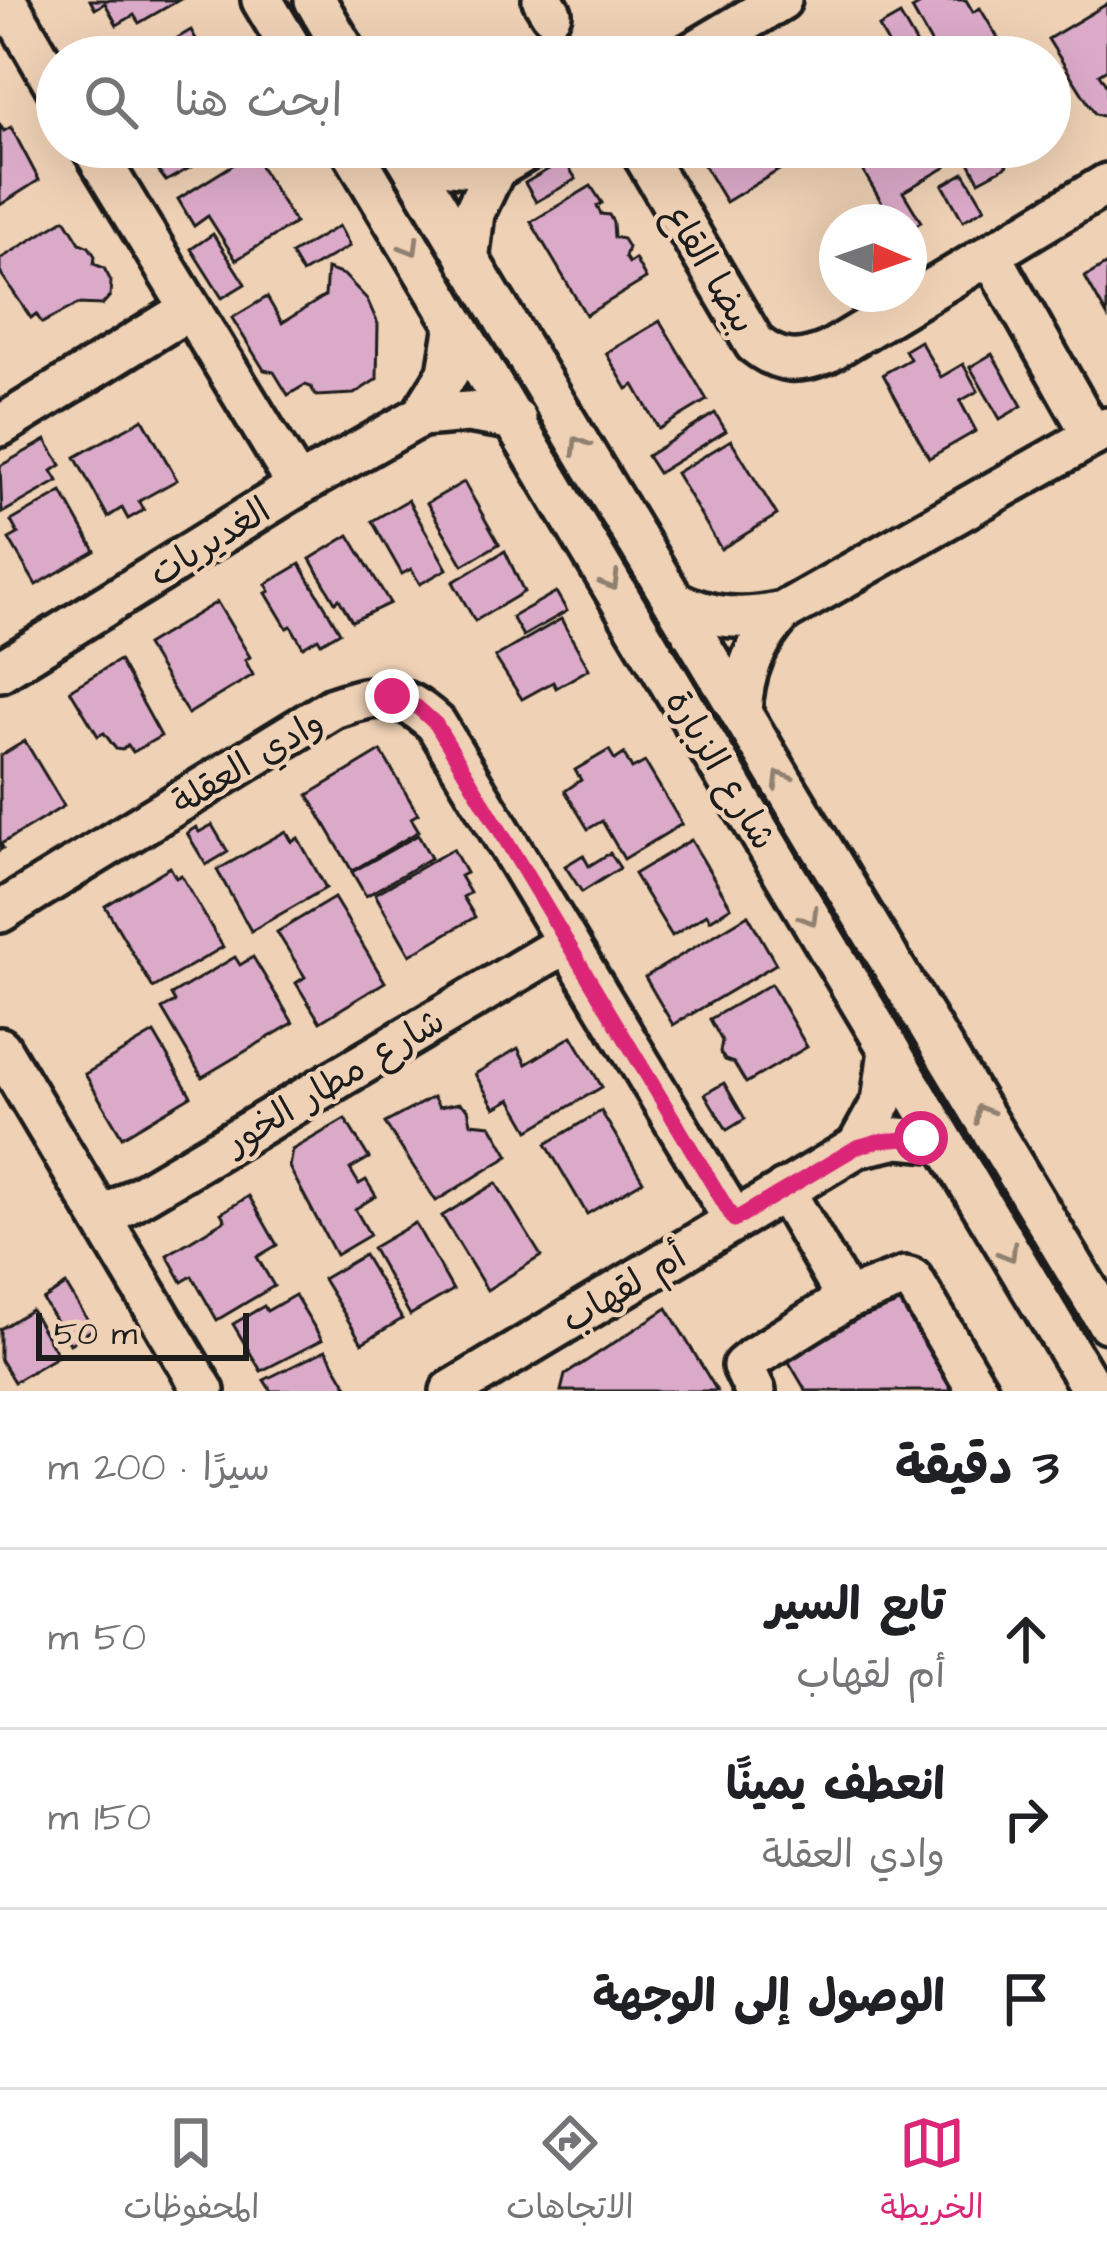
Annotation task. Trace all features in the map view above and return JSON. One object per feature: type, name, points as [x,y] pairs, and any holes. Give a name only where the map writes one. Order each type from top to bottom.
[{"type":"street","points":[[262,0],[283,36]]},
{"type":"street","points":[[315,0],[336,36]]},
{"type":"street","points":[[720,36],[781,0]]},
{"type":"street","points":[[10,25],[36,60]]},
{"type":"street","points":[[104,168],[298,486]]},
{"type":"street","name":"شارع الزبارة","points":[[363,168],[1093,1391]]},
{"type":"street","name":"شارع الزبارة","points":[[414,168],[1107,1322]]},
{"type":"street","points":[[468,261],[474,213],[495,169],[484,168]]},
{"type":"street","name":"بيضا القاع","points":[[651,168],[755,344],[786,361],[828,352],[1107,184]]},
{"type":"street","points":[[674,601],[724,618],[753,619],[783,612],[1100,432],[991,255]]},
{"type":"street","points":[[0,426],[188,310]]},
{"type":"street","points":[[421,416],[448,373],[456,324]]},
{"type":"street","name":"الغديريات","points":[[0,671],[298,486],[421,416],[468,412],[515,420]]},
{"type":"street","points":[[741,713],[750,658],[783,612]]},
{"type":"street","name":"وادي العقلة","points":[[0,912],[333,708],[364,697],[392,696],[417,707],[436,724],[734,1220]]},
{"type":"street","name":"شارع مطار الخور","points":[[103,1218],[566,943]]},
{"type":"street","points":[[0,1048],[204,1391]]},
{"type":"street","points":[[857,1147],[882,1102],[890,1051]]},
{"type":"street","name":"أم لقهاب","points":[[468,1387],[857,1147],[899,1138],[943,1142]]},
{"type":"street","points":[[784,1190],[848,1299]]},
{"type":"street","points":[[755,1391],[743,1366],[848,1299],[900,1278],[913,1280],[978,1391]]},
{"type":"building","points":[[90,0],[179,0],[139,23],[134,15],[117,25],[105,3],[95,9]]},
{"type":"building","points":[[928,0],[966,0],[973,12],[980,8],[997,36],[927,36],[912,9]]},
{"type":"building","points":[[1107,4],[1107,69],[1099,74],[1107,87],[1106,117],[1095,114],[1071,76],[1071,36],[1053,36]]},
{"type":"building","points":[[900,15],[912,36],[884,36],[879,27]]},
{"type":"building","points":[[0,125],[4,131],[11,127],[39,180],[0,205]]},
{"type":"building","points":[[156,168],[189,168],[166,181]]},
{"type":"building","points":[[228,168],[261,168],[295,223],[236,260],[208,216],[194,226],[178,199]]},
{"type":"building","points":[[550,168],[569,168],[576,179],[536,202],[525,183]]},
{"type":"building","points":[[706,168],[782,168],[726,202]]},
{"type":"building","points":[[862,168],[944,168],[903,192],[910,204],[882,204]]},
{"type":"building","points":[[972,168],[1003,168],[979,181]]},
{"type":"building","points":[[964,173],[985,208],[963,221],[943,185]]},
{"type":"building","points":[[591,186],[602,203],[597,206],[601,214],[609,215],[613,222],[614,237],[623,239],[628,247],[625,257],[629,263],[635,259],[646,279],[586,315],[531,222]]},
{"type":"building","points":[[65,219],[95,256],[94,264],[104,268],[111,281],[110,296],[102,305],[78,304],[42,323],[36,314],[31,318],[0,272],[0,259]]},
{"type":"building","points":[[339,226],[350,246],[302,273],[291,254]]},
{"type":"building","points":[[213,234],[245,284],[222,298],[191,249]]},
{"type":"building","points":[[1107,264],[1107,316],[1085,277]]},
{"type":"building","points":[[327,269],[344,275],[367,299],[378,324],[377,379],[354,394],[316,396],[305,385],[288,395],[274,372],[264,370],[232,318],[267,297],[282,323],[325,296]]},
{"type":"building","points":[[660,321],[707,400],[659,429],[634,385],[627,389],[606,353]]},
{"type":"building","points":[[920,341],[941,377],[963,364],[978,391],[960,401],[976,431],[929,458],[883,374],[910,359],[905,350]]},
{"type":"building","points":[[992,354],[1022,406],[1000,419],[970,367]]},
{"type":"building","points":[[715,413],[726,431],[658,473],[647,456]]},
{"type":"building","points":[[143,419],[177,480],[139,501],[144,510],[128,519],[122,508],[108,517],[75,457]]},
{"type":"building","points":[[46,440],[61,465],[52,471],[58,481],[2,513],[0,466]]},
{"type":"building","points":[[731,440],[777,515],[721,549],[676,473]]},
{"type":"building","points":[[464,482],[499,544],[463,565],[427,503]]},
{"type":"building","points":[[62,492],[95,551],[36,585],[9,539],[18,534],[11,521]]},
{"type":"building","points":[[408,500],[447,569],[420,584],[411,569],[402,574],[372,521]]},
{"type":"building","points":[[349,535],[390,603],[352,621],[310,559]]},
{"type":"building","points":[[505,551],[524,592],[475,621],[453,582]]},
{"type":"building","points":[[300,564],[340,632],[303,647],[266,593],[270,591],[266,584]]},
{"type":"building","points":[[556,592],[567,611],[523,636],[512,617]]},
{"type":"building","points":[[217,602],[250,657],[245,660],[253,675],[188,714],[146,645]]},
{"type":"building","points":[[561,619],[589,669],[556,688],[553,682],[522,699],[495,657]]},
{"type":"building","points":[[119,660],[161,736],[133,752],[128,745],[116,749],[104,733],[98,736],[70,690]]},
{"type":"building","points":[[25,741],[64,806],[1,844],[0,850],[0,756]]},
{"type":"building","points":[[609,750],[615,760],[624,754],[632,769],[645,762],[682,824],[624,859],[602,821],[588,829],[565,791],[581,780],[575,770]]},
{"type":"building","points":[[381,751],[418,814],[411,818],[419,831],[352,871],[308,795]]},
{"type":"building","points":[[212,825],[228,852],[206,865],[187,833]]},
{"type":"building","points":[[286,831],[292,842],[298,838],[326,888],[251,931],[217,870]]},
{"type":"building","points":[[418,835],[431,858],[366,896],[352,872]]},
{"type":"building","points":[[691,840],[731,907],[710,920],[707,914],[672,936],[634,874]]},
{"type":"building","points":[[453,849],[466,873],[460,876],[470,893],[463,897],[475,917],[410,955],[375,894]]},
{"type":"building","points":[[610,853],[620,868],[582,892],[565,866],[583,855],[589,866]]},
{"type":"building","points":[[170,867],[176,878],[181,875],[223,947],[153,988],[105,906]]},
{"type":"building","points":[[334,898],[385,982],[320,1022],[296,983],[305,977],[277,932]]},
{"type":"building","points":[[748,915],[776,964],[673,1025],[645,977]]},
{"type":"building","points":[[235,957],[240,965],[253,957],[293,1023],[202,1077],[162,1009],[175,1002],[171,995]]},
{"type":"building","points":[[771,984],[807,1047],[746,1083],[734,1063],[720,1052],[722,1041],[710,1019]]},
{"type":"building","points":[[154,1033],[191,1096],[122,1137],[85,1074]]},
{"type":"building","points":[[572,1036],[602,1087],[529,1130],[511,1099],[495,1108],[475,1074],[518,1048],[526,1064]]},
{"type":"building","points":[[724,1083],[745,1119],[727,1130],[705,1094]]},
{"type":"building","points":[[433,1097],[439,1107],[459,1103],[468,1109],[471,1123],[491,1125],[509,1156],[436,1201],[385,1123]]},
{"type":"building","points":[[601,1111],[643,1181],[587,1214],[546,1144]]},
{"type":"building","points":[[345,1119],[369,1158],[350,1169],[359,1184],[366,1180],[376,1196],[355,1209],[370,1235],[336,1255],[289,1167],[292,1150]]},
{"type":"building","points":[[496,1183],[541,1256],[487,1290],[442,1216]]},
{"type":"building","points":[[249,1196],[277,1245],[257,1257],[274,1286],[217,1320],[192,1276],[182,1282],[167,1255],[225,1220],[221,1213]]},
{"type":"building","points":[[415,1223],[453,1290],[410,1315],[372,1248]]},
{"type":"building","points":[[364,1255],[402,1319],[362,1343],[323,1279]]},
{"type":"building","points":[[66,1285],[93,1329],[70,1344],[43,1300]]},
{"type":"building","points":[[906,1285],[969,1391],[806,1391],[786,1357]]},
{"type":"building","points":[[295,1295],[322,1340],[261,1371],[233,1324]]},
{"type":"building","points":[[667,1308],[717,1391],[561,1391],[565,1375]]},
{"type":"building","points":[[31,1310],[58,1356],[14,1382],[0,1359],[0,1329]]},
{"type":"building","points":[[326,1350],[350,1391],[271,1391],[264,1380]]},
{"type":"route","points":[[392,696],[417,707],[436,724],[734,1220],[857,1147],[921,1138]]}]
